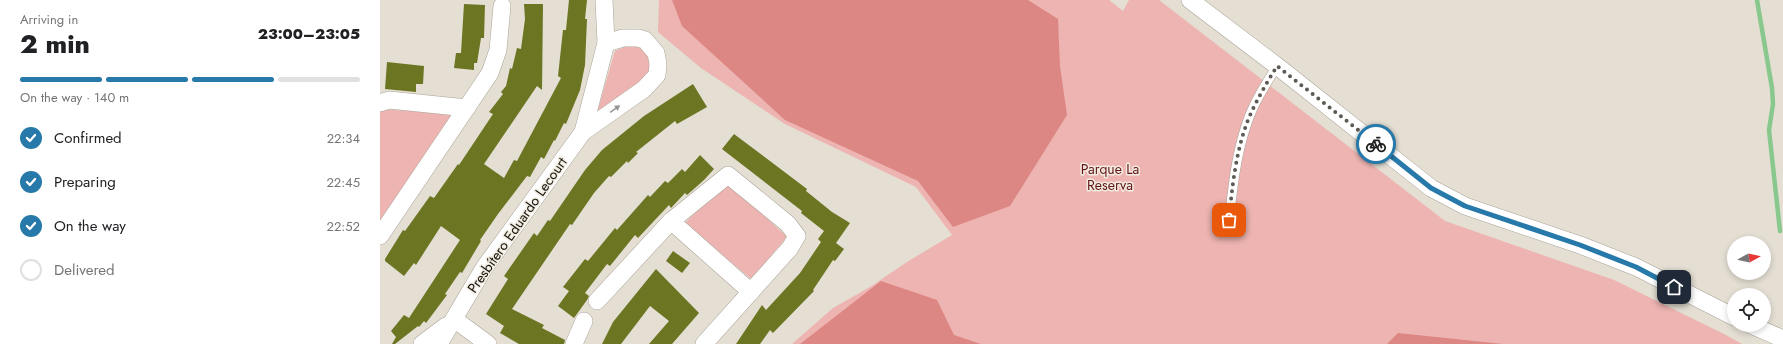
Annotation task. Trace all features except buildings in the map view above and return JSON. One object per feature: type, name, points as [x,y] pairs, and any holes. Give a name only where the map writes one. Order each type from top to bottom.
[{"type":"street","points":[[604,0],[606,43]]},
{"type":"street","points":[[1190,0],[1277,66],[1431,188],[1465,206],[1580,245],[1636,267],[1727,313]]},
{"type":"street","points":[[380,236],[490,73],[498,50],[502,6]]},
{"type":"street","name":"Presbítero Eduardo Lecourt","points":[[439,344],[484,268],[583,132],[644,89],[657,75],[658,64],[656,53],[645,40],[638,38],[623,38],[606,43],[583,132]]},
{"type":"street","points":[[380,103],[389,100],[467,108]]},
{"type":"street","points":[[597,301],[671,221],[728,175],[788,224],[797,236],[790,248],[704,344]]},
{"type":"street","points":[[671,221],[751,292]]},
{"type":"street","points":[[454,319],[488,344]]},
{"type":"street","name":"Presbítero Eduardo Lecourt","points":[[422,344],[454,319]]},
{"type":"street","points":[[574,344],[584,321]]},
{"type":"street","points":[[1768,332],[1783,338]]},
{"type":"lane","points":[[1228,231],[1237,161],[1247,122],[1258,98],[1277,66]]},
{"type":"green space","name":"Parque La Reserva","points":[[659,0],[1109,0],[1123,11],[1129,0],[1159,0],[1445,221],[1614,280],[1742,344],[792,344],[833,308],[870,287],[907,262],[952,235],[916,187],[785,124],[701,68],[658,32]]},
{"type":"green space","points":[[629,45],[641,47],[651,59],[648,77],[596,116],[615,51]]},
{"type":"green space","points":[[380,109],[454,114],[380,223]]},
{"type":"green space","points":[[723,185],[735,188],[787,237],[751,279],[685,223]]},
{"type":"shaded area","points":[[672,0],[1028,0],[1058,19],[1060,66],[1067,115],[1010,206],[953,227],[918,181],[785,120],[682,26]]},
{"type":"shaded area","points":[[881,281],[937,300],[954,335],[981,344],[800,344]]},
{"type":"shaded area","points":[[1398,333],[1503,344],[1387,344]]},
{"type":"waterway","points":[[1757,0],[1772,88],[1773,104],[1769,130],[1780,231]]},
{"type":"way so far","points":[[1229,220],[1237,161],[1247,122],[1258,98],[1277,66],[1376,144]]},
{"type":"route","points":[[1376,144],[1431,188],[1465,206],[1580,245],[1636,267],[1674,287]]}]
